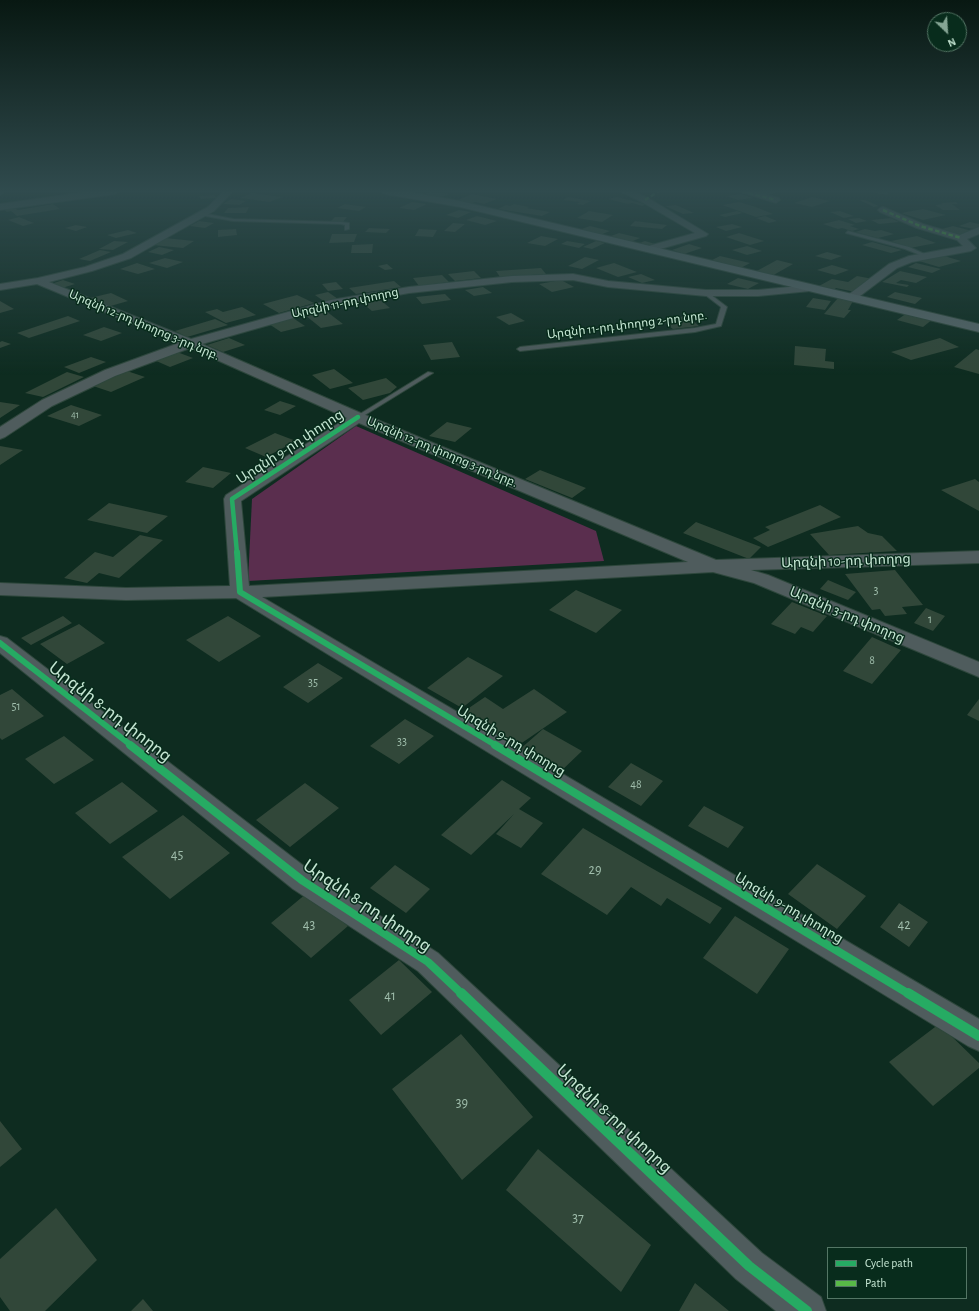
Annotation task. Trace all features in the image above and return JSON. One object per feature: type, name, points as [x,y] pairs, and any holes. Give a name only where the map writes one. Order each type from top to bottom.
[{"type":"street","points":[[0,287],[38,281],[88,269],[127,256],[134,252]]},
{"type":"street","points":[[659,252],[979,328]]},
{"type":"street","points":[[852,297],[893,266],[909,259],[953,252]]},
{"type":"street","name":"Արզնի 11-րդ փողոց","points":[[0,434],[47,403],[110,373],[190,343],[331,304],[408,290],[512,279],[573,277],[608,284],[706,293],[758,293],[810,288]]},
{"type":"street","name":"Արզնի 12-րդ փողոց 3-րդ նրբ․","points":[[38,281],[190,343],[358,417],[714,566]]},
{"type":"street","name":"Արզնի 9-րդ փողոց","points":[[358,417],[232,499],[240,592],[979,1036]]},
{"type":"street","name":"Արզնի 10-րդ փողոց","points":[[0,589],[126,594],[240,592],[714,566],[979,557]]},
{"type":"street","name":"Արզնի 3-րդ փողոց","points":[[714,566],[761,579],[979,670]]},
{"type":"street","name":"Արզնի 8-րդ փողոց","points":[[0,643],[303,881],[428,962],[749,1266],[807,1311]]},
{"type":"lane","points":[[917,252],[927,256]]},
{"type":"lane","name":"Արզնի 11-րդ փողոց 2-րդ նրբ․","points":[[520,350],[695,330],[719,325],[724,307],[706,293]]},
{"type":"lane","points":[[358,417],[430,373]]},
{"type":"shaded area","points":[[356,426],[596,531],[604,561],[248,581],[252,499]]},
{"type":"building","points":[[95,252],[111,252],[90,261],[79,259]]},
{"type":"building","points":[[149,252],[169,252],[162,255]]},
{"type":"building","points":[[351,252],[372,252],[372,253]]},
{"type":"building","points":[[739,252],[758,252],[747,255]]},
{"type":"building","points":[[828,252],[842,256],[831,260],[815,256]]},
{"type":"building","points":[[941,255],[961,261],[939,267],[919,261]]},
{"type":"building","points":[[720,256],[750,263],[739,269],[708,262]]},
{"type":"building","points":[[585,257],[599,260],[582,269],[568,266]]},
{"type":"building","points":[[165,258],[183,262],[167,268],[149,263]]},
{"type":"building","points":[[777,260],[793,264],[770,277],[753,273]]},
{"type":"building","points":[[137,263],[155,269],[138,274],[120,269]]},
{"type":"building","points":[[614,263],[637,272],[618,277],[596,268]]},
{"type":"building","points":[[916,263],[941,269],[932,273],[908,267]]},
{"type":"building","points":[[387,264],[393,269],[385,270],[378,266]]},
{"type":"building","points":[[832,265],[849,270],[835,275],[817,270]]},
{"type":"building","points":[[541,268],[546,274],[500,277],[496,271]]},
{"type":"building","points":[[474,271],[481,278],[455,281],[448,274]]},
{"type":"building","points":[[900,271],[927,277],[916,283],[901,280],[896,283],[909,285],[907,287],[882,282]]},
{"type":"building","points":[[641,274],[655,280],[642,283],[628,277]]},
{"type":"building","points":[[442,275],[449,282],[419,286],[413,278]]},
{"type":"building","points":[[857,276],[873,279],[855,292],[836,288],[833,291],[817,287],[832,279],[848,282]]},
{"type":"building","points":[[738,278],[759,283],[748,289],[727,284]]},
{"type":"building","points":[[63,280],[75,284],[62,288],[51,284]]},
{"type":"building","points":[[561,280],[574,287],[552,292],[539,284]]},
{"type":"building","points":[[394,281],[401,287],[356,294],[349,288]]},
{"type":"building","points":[[336,282],[343,289],[328,291],[322,284]]},
{"type":"building","points":[[483,287],[492,293],[474,296],[465,290]]},
{"type":"building","points":[[328,292],[338,299],[325,302],[315,295]]},
{"type":"building","points":[[895,292],[922,298],[915,304],[887,297]]},
{"type":"building","points":[[111,293],[128,301],[107,307],[90,298]]},
{"type":"building","points":[[445,294],[451,300],[422,304],[416,297]]},
{"type":"building","points":[[297,295],[314,303],[279,313],[263,304]]},
{"type":"building","points":[[813,298],[831,301],[825,310],[806,307]]},
{"type":"building","points":[[838,298],[853,301],[848,310],[851,310],[844,318],[824,314]]},
{"type":"building","points":[[379,299],[390,308],[372,311],[361,302]]},
{"type":"building","points":[[0,301],[14,309],[0,313]]},
{"type":"building","points":[[242,307],[256,315],[226,323],[205,312],[217,309],[223,312]]},
{"type":"building","points":[[326,311],[343,324],[321,328],[305,315]]},
{"type":"building","points":[[511,313],[525,321],[509,325],[496,317]]},
{"type":"building","points":[[907,313],[933,319],[923,327],[897,320]]},
{"type":"building","points":[[68,316],[80,321],[29,338],[17,333]]},
{"type":"building","points":[[687,316],[699,326],[673,329],[661,320]]},
{"type":"building","points":[[293,318],[305,326],[281,332],[269,324]]},
{"type":"building","points":[[215,319],[228,325],[187,337],[175,331]]},
{"type":"building","points":[[104,327],[122,333],[101,341],[83,335]]},
{"type":"building","points":[[229,338],[245,345],[223,352],[207,345]]},
{"type":"building","points":[[940,338],[959,347],[911,360],[891,352]]},
{"type":"building","points":[[2,341],[11,344],[0,348],[0,342]]},
{"type":"building","points":[[452,342],[460,357],[431,360],[423,345]]},
{"type":"building","points":[[795,346],[826,349],[825,361],[834,362],[834,369],[794,365]]},
{"type":"building","points":[[976,349],[979,350],[979,374],[954,367]]},
{"type":"building","points":[[177,352],[193,358],[170,367],[154,360]]},
{"type":"building","points":[[91,357],[106,362],[79,373],[64,367]]},
{"type":"building","points":[[334,369],[353,383],[330,389],[312,375]]},
{"type":"building","points":[[127,371],[145,377],[111,392],[93,386]]},
{"type":"building","points":[[67,372],[84,377],[43,397],[25,393]]},
{"type":"building","points":[[386,378],[397,387],[390,393],[363,400],[348,388]]},
{"type":"building","points":[[280,401],[296,406],[280,415],[264,410]]},
{"type":"building","points":[[0,402],[20,405],[0,418]]},
{"type":"building","points":[[71,405],[102,415],[79,426],[47,416]]},
{"type":"building","points":[[447,422],[472,428],[455,442],[429,436]]},
{"type":"building","points":[[275,433],[296,441],[266,457],[245,448]]},
{"type":"building","points":[[0,446],[23,450],[0,465]]},
{"type":"building","points":[[203,467],[231,473],[213,488],[185,482]]},
{"type":"building","points":[[540,470],[586,488],[572,498],[525,479]]},
{"type":"building","points":[[975,479],[979,482],[979,511],[941,490]]},
{"type":"building","points":[[109,503],[168,516],[147,533],[87,520]]},
{"type":"building","points":[[820,505],[841,517],[768,547],[753,538],[770,530],[765,527]]},
{"type":"building","points":[[696,522],[761,547],[749,559],[683,533]]},
{"type":"building","points":[[858,526],[868,533],[882,536],[897,551],[829,555],[810,534]]},
{"type":"building","points":[[140,535],[163,540],[119,578],[99,573],[87,583],[64,578],[95,552],[113,557]]},
{"type":"building","points":[[895,570],[923,605],[902,607],[907,614],[885,616],[880,609],[872,610],[845,574]]},
{"type":"building","points":[[828,580],[856,592],[848,600],[820,589]]},
{"type":"building","points":[[576,590],[622,610],[596,633],[549,610]]},
{"type":"building","points":[[792,602],[827,616],[813,632],[801,627],[795,634],[771,624]]},
{"type":"building","points":[[926,608],[945,616],[933,631],[914,623]]},
{"type":"building","points":[[63,616],[72,623],[31,645],[21,638]]},
{"type":"building","points":[[228,616],[261,636],[219,662],[186,640]]},
{"type":"building","points":[[79,624],[105,643],[67,664],[40,644]]},
{"type":"building","points":[[872,637],[901,650],[872,684],[843,671]]},
{"type":"building","points":[[468,657],[503,676],[462,708],[427,688]]},
{"type":"building","points":[[318,663],[343,678],[308,703],[283,687]]},
{"type":"building","points":[[12,689],[44,716],[2,740],[0,738],[0,695]]},
{"type":"building","points":[[534,689],[567,712],[513,749],[463,712],[485,697],[503,709]]},
{"type":"building","points":[[979,699],[979,721],[967,715]]},
{"type":"building","points":[[405,719],[434,736],[399,764],[370,746]]},
{"type":"building","points":[[543,729],[582,751],[558,774],[519,750]]},
{"type":"building","points":[[64,736],[94,760],[54,784],[25,759]]},
{"type":"building","points":[[631,763],[663,781],[641,806],[608,787]]},
{"type":"building","points":[[502,780],[531,798],[519,809],[543,823],[521,848],[496,834],[514,814],[471,855],[441,835]]},
{"type":"building","points":[[122,782],[158,811],[110,844],[75,813]]},
{"type":"building","points":[[305,783],[339,808],[290,847],[256,820]]},
{"type":"building","points":[[704,806],[744,827],[728,848],[688,826]]},
{"type":"building","points":[[183,815],[230,853],[170,899],[122,857]]},
{"type":"building","points":[[583,828],[722,908],[710,924],[667,898],[661,906],[631,887],[607,915],[541,874]]},
{"type":"building","points":[[817,864],[866,896],[837,929],[788,894]]},
{"type":"building","points":[[395,865],[430,889],[406,913],[370,888]]},
{"type":"building","points":[[307,893],[348,926],[311,958],[271,923]]},
{"type":"building","points":[[899,903],[928,922],[909,947],[880,927]]},
{"type":"building","points":[[735,916],[789,949],[757,994],[703,958]]},
{"type":"building","points":[[399,960],[432,992],[381,1035],[349,1000]]},
{"type":"building","points":[[939,1024],[979,1063],[979,1068],[933,1106],[889,1062]]},
{"type":"building","points":[[461,1034],[533,1117],[462,1180],[392,1089]]},
{"type":"building","points":[[0,1121],[22,1149],[0,1167]]},
{"type":"building","points":[[538,1149],[651,1245],[621,1292],[506,1190]]},
{"type":"building","points":[[56,1208],[97,1260],[45,1311],[10,1311],[0,1297],[0,1259]]},
{"type":"building","points":[[695,1283],[729,1311],[679,1311]]},
{"type":"building","points":[[143,1299],[153,1311],[131,1311]]},
{"type":"cycle path","points":[[358,417],[232,499],[240,592],[979,1036]]},
{"type":"cycle path","points":[[0,643],[303,881],[428,962],[749,1266],[807,1311]]}]
